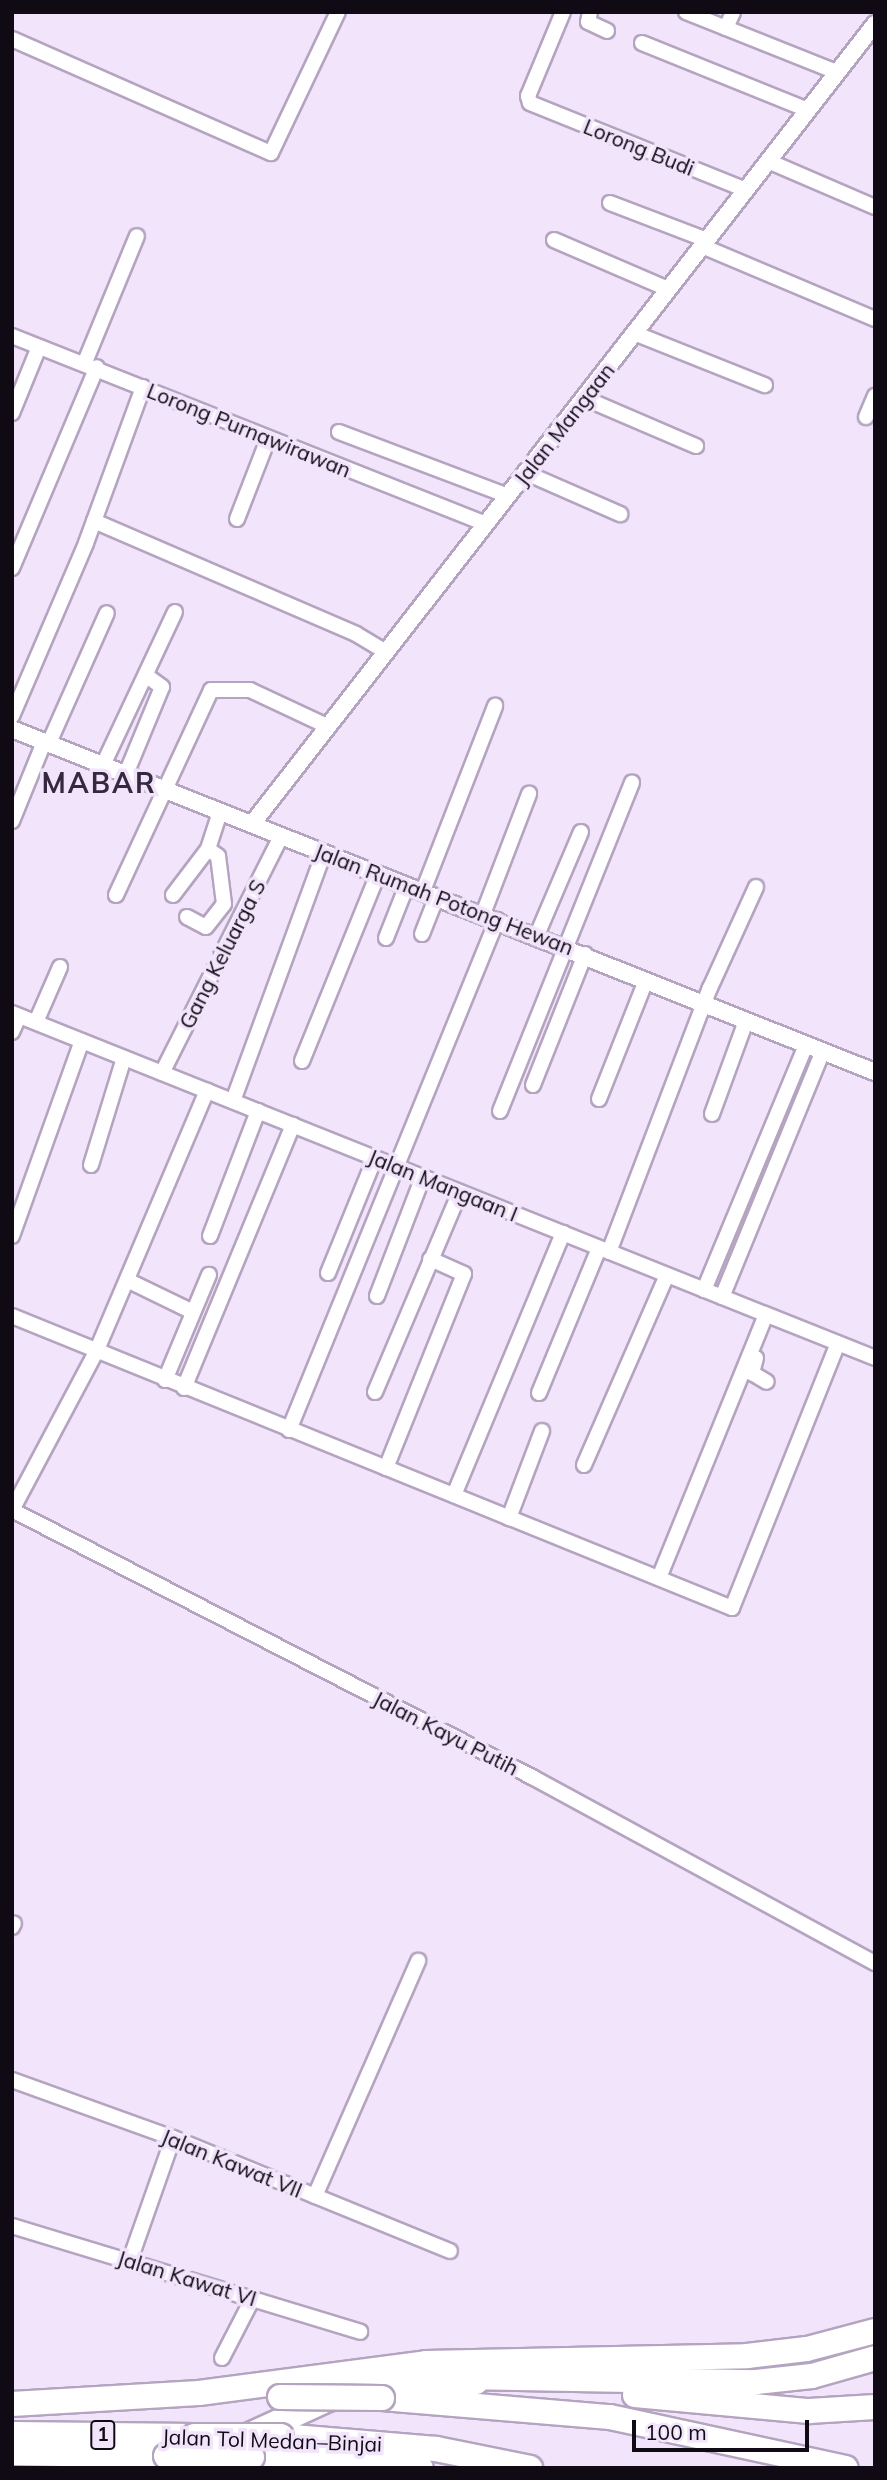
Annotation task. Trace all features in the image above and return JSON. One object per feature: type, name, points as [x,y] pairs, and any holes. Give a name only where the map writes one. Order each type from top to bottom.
[{"type":"highway","points":[[284,2390],[426,2363],[513,2359],[747,2356],[807,2349],[875,2331]]},
{"type":"highway","points":[[203,2468],[240,2439],[296,2411],[384,2391],[478,2376],[755,2382],[812,2376],[875,2358]]},
{"type":"highway","points":[[12,2404],[284,2390],[384,2391],[511,2384],[809,2411],[875,2407]]},
{"type":"highway","points":[[384,2391],[610,2417],[836,2465]]},
{"type":"highway","name":"Jalan Tol Medan–Binjai","points":[[12,2434],[281,2436],[436,2449],[530,2468]]},
{"type":"highway","name":"Jalan Tol Medan–Binjai","points":[[12,2453],[252,2457],[421,2468]]},
{"type":"street","points":[[12,39],[271,153],[338,12]]},
{"type":"street","name":"Lorong Budi","points":[[563,12],[528,96],[533,104],[746,190]]},
{"type":"street","points":[[590,12],[588,22],[607,31]]},
{"type":"street","points":[[686,12],[837,72]]},
{"type":"street","points":[[726,28],[733,12]]},
{"type":"street","name":"Jalan Mangaan","points":[[252,824],[875,23]]},
{"type":"street","points":[[642,43],[808,110]]},
{"type":"street","points":[[768,161],[875,207]]},
{"type":"street","points":[[610,203],[874,316]]},
{"type":"street","points":[[12,568],[91,365],[137,236]]},
{"type":"street","points":[[554,240],[668,289]]},
{"type":"street","points":[[635,333],[765,385]]},
{"type":"street","name":"Lorong Purnawirawan","points":[[12,337],[91,365],[268,439],[486,524]]},
{"type":"street","points":[[12,413],[39,347]]},
{"type":"street","points":[[12,716],[94,521],[143,387]]},
{"type":"street","points":[[866,417],[875,396]]},
{"type":"street","points":[[584,398],[696,446]]},
{"type":"street","points":[[339,432],[508,496]]},
{"type":"street","points":[[237,519],[268,439]]},
{"type":"street","points":[[526,473],[620,514]]},
{"type":"street","points":[[94,521],[356,634],[386,652]]},
{"type":"street","points":[[12,821],[107,612]]},
{"type":"street","points":[[103,765],[148,677],[175,612]]},
{"type":"street","points":[[126,774],[162,687],[148,677]]},
{"type":"street","points":[[116,895],[208,694],[217,687],[250,690],[329,727]]},
{"type":"street","points":[[422,934],[430,894],[495,706]]},
{"type":"street","name":"Jalan Rumah Potong Hewan","points":[[12,729],[585,954],[875,1072]]},
{"type":"street","points":[[500,1111],[632,782]]},
{"type":"street","points":[[289,1430],[395,1166],[490,917],[529,794]]},
{"type":"street","points":[[173,895],[208,849],[220,811]]},
{"type":"street","points":[[537,935],[581,832]]},
{"type":"street","name":"Gang Keluarga S","points":[[162,1073],[281,836]]},
{"type":"street","points":[[187,917],[206,927],[224,904],[218,856],[208,849]]},
{"type":"street","points":[[233,1101],[324,853]]},
{"type":"street","points":[[302,1061],[378,874]]},
{"type":"street","points":[[386,938],[407,885]]},
{"type":"street","points":[[539,1393],[604,1250],[704,1004],[756,887]]},
{"type":"street","points":[[533,1085],[585,954]]},
{"type":"street","points":[[36,1022],[60,967]]},
{"type":"street","points":[[599,1099],[646,980]]},
{"type":"street","points":[[12,1032],[16,1014]]},
{"type":"street","name":"Jalan Mangaan I","points":[[16,1014],[875,1358]]},
{"type":"street","points":[[537,1018],[556,1026]]},
{"type":"street","points":[[712,1114],[746,1021]]},
{"type":"street","points":[[12,1236],[82,1041]]},
{"type":"street","points":[[704,1290],[806,1045]]},
{"type":"street","points":[[722,1297],[823,1051]]},
{"type":"street","points":[[91,1165],[124,1058]]},
{"type":"street","points":[[12,1510],[96,1352],[207,1091]]},
{"type":"street","points":[[211,1236],[258,1111]]},
{"type":"street","points":[[184,1388],[293,1125]]},
{"type":"street","points":[[328,1273],[374,1158]]},
{"type":"street","points":[[377,1296],[423,1177]]},
{"type":"street","points":[[375,1392],[460,1192]]},
{"type":"street","points":[[454,1495],[563,1233]]},
{"type":"street","points":[[386,1468],[464,1274],[430,1259]]},
{"type":"street","points":[[165,1380],[209,1275]]},
{"type":"street","points":[[584,1465],[667,1275]]},
{"type":"street","points":[[127,1280],[195,1308],[215,1313]]},
{"type":"street","points":[[12,1316],[732,1608],[838,1343]]},
{"type":"street","points":[[767,1381],[752,1369],[769,1316]]},
{"type":"street","points":[[659,1578],[769,1316]]},
{"type":"street","points":[[509,1518],[542,1431]]},
{"type":"street","name":"Jalan Kayu Putih","points":[[12,1510],[532,1777],[875,1963]]},
{"type":"street","points":[[315,2196],[418,1961]]},
{"type":"street","name":"Jalan Kawat VII","points":[[12,2080],[173,2138],[450,2251]]},
{"type":"street","points":[[130,2260],[173,2138]]},
{"type":"street","name":"Jalan Kawat VI","points":[[12,2226],[360,2332]]},
{"type":"street","points":[[222,2358],[253,2298]]},
{"type":"district","name":"MABAR","points":[[99,783]]}]
